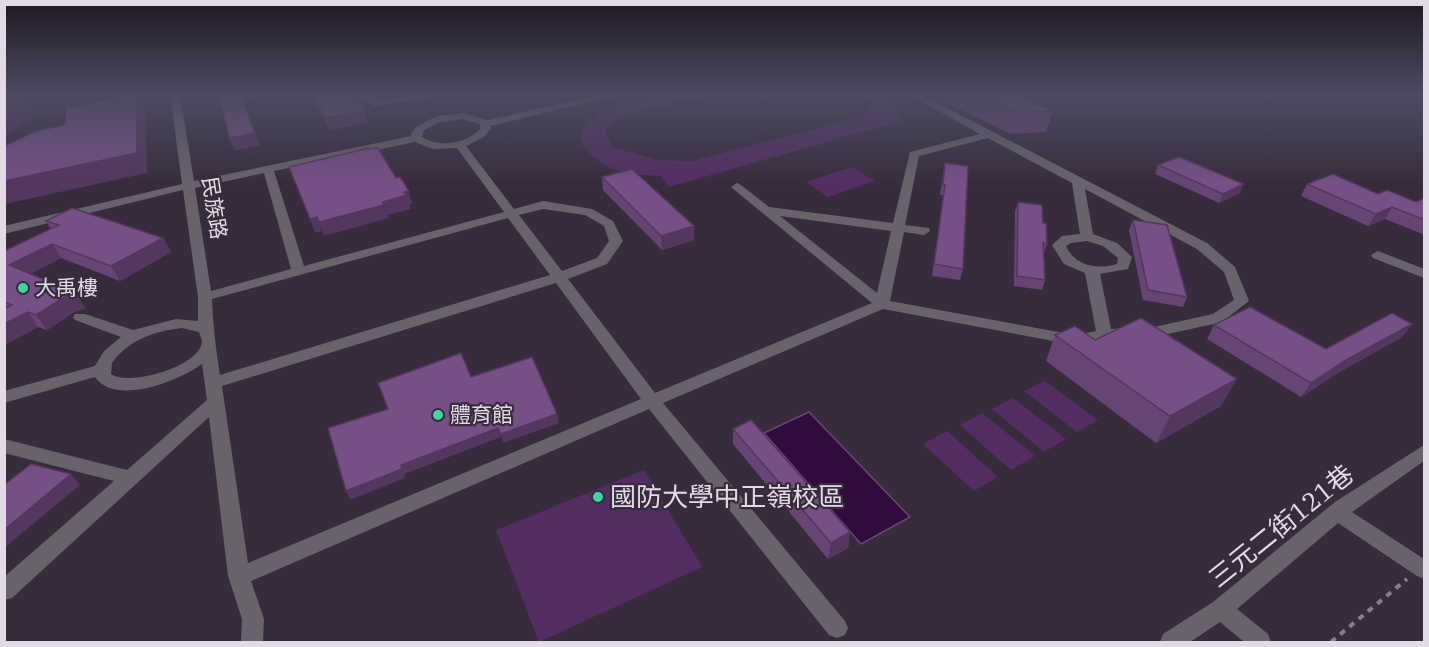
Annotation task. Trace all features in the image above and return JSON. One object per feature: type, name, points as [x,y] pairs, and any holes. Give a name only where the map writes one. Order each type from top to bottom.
[{"type":"street","name":"民族路","points":[[179,124],[205,297],[206,338],[239,576],[253,619],[252,642]]},
{"type":"street","points":[[417,138],[416,133],[426,124]]},
{"type":"street","points":[[4,230],[187,186],[417,138],[427,144],[437,146],[459,144],[484,133],[482,124]]},
{"type":"street","points":[[737,187],[882,304],[1075,340],[1104,334],[1154,332],[1218,318],[1242,301],[1230,270],[1202,246],[972,124]]},
{"type":"street","points":[[882,304],[914,154],[991,134]]},
{"type":"street","points":[[459,144],[652,401],[837,628]]},
{"type":"street","points":[[268,169],[299,272]]},
{"type":"street","points":[[1078,181],[1087,237]]},
{"type":"street","points":[[4,591],[131,478],[215,392],[602,261],[616,241],[609,224],[588,212],[543,205],[205,297]]},
{"type":"street","points":[[764,210],[924,231]]},
{"type":"street","points":[[1087,237],[1101,240],[1117,248],[1125,257],[1123,266],[1117,269],[1092,271],[1074,265],[1062,255],[1059,245],[1067,239],[1087,237]]},
{"type":"street","points":[[1378,255],[1425,274]]},
{"type":"street","points":[[1092,271],[1104,334]]},
{"type":"street","points":[[239,576],[882,304]]},
{"type":"street","points":[[80,317],[134,336]]},
{"type":"street","points":[[175,324],[195,325],[206,338],[199,358],[186,368],[149,383],[130,386],[115,384],[105,379],[101,370],[110,352],[134,336],[150,329],[175,324]]},
{"type":"street","points":[[4,397],[101,370]]},
{"type":"street","points":[[4,446],[131,478]]},
{"type":"street","name":"三元二街121巷","points":[[1171,642],[1221,609],[1337,512],[1425,452]]},
{"type":"street","points":[[1337,512],[1423,569]]},
{"type":"street","points":[[1221,609],[1260,642]]},
{"type":"path","points":[[1330,642],[1423,569]]},
{"type":"shaded area","points":[[5,124],[23,124],[5,136]]},
{"type":"shaded area","points":[[586,124],[609,124],[605,132],[612,147],[658,160],[692,161],[833,124],[889,124],[669,187],[661,176],[622,172],[596,159],[582,144]]},
{"type":"shaded area","points":[[852,167],[875,181],[828,197],[806,182]]},
{"type":"shaded area","points":[[1045,381],[1098,420],[1077,432],[1024,391]]},
{"type":"shaded area","points":[[1013,398],[1066,439],[1044,452],[992,409]]},
{"type":"shaded area","points":[[809,412],[910,517],[861,544],[764,433]]},
{"type":"shaded area","points":[[982,413],[1035,456],[1011,470],[960,425]]},
{"type":"shaded area","points":[[947,431],[998,477],[974,491],[923,444]]},
{"type":"shaded area","points":[[644,470],[702,567],[539,642],[496,530]]},
{"type":"building","points":[[137,124],[137,153],[4,181],[4,146],[36,131],[65,125]]},
{"type":"building","points":[[226,124],[252,124],[255,133],[229,138]]},
{"type":"building","points":[[369,148],[378,148],[396,178],[400,177],[409,191],[404,192],[407,195],[383,202],[384,205],[319,222],[317,217],[310,219],[289,167]]},
{"type":"building","points":[[1179,157],[1244,184],[1223,194],[1158,165]]},
{"type":"building","points":[[945,163],[968,166],[963,269],[934,264],[945,185],[943,185]]},
{"type":"building","points":[[632,169],[694,226],[661,236],[602,177]]},
{"type":"building","points":[[1333,174],[1378,194],[1387,190],[1416,202],[1425,198],[1425,220],[1392,207],[1376,214],[1307,184]]},
{"type":"building","points":[[1018,202],[1042,205],[1047,244],[1043,243],[1045,280],[1017,276]]},
{"type":"building","points":[[72,208],[163,238],[111,266],[52,244],[9,265],[76,293],[63,298],[36,315],[28,312],[4,324],[4,309],[12,305],[4,302],[4,251],[59,225],[46,221]]},
{"type":"building","points":[[1133,220],[1167,225],[1187,297],[1148,290]]},
{"type":"building","points":[[1250,307],[1326,349],[1392,313],[1412,324],[1346,360],[1311,383],[1214,325]]},
{"type":"building","points":[[1141,318],[1237,379],[1170,416],[1055,335],[1075,326],[1095,340]]},
{"type":"building","points":[[461,353],[471,377],[532,357],[557,414],[501,434],[498,428],[401,465],[402,469],[346,491],[328,428],[388,409],[378,383]]},
{"type":"building","points":[[751,420],[850,532],[831,543],[733,429]]},
{"type":"building","points":[[31,464],[71,474],[4,530],[4,485]]},
{"type":"place","name":"大禹樓","points":[[23,288]]},
{"type":"place","name":"體育館","points":[[438,415]]},
{"type":"place","name":"國防大學中正嶺校區","points":[[598,497]]}]
